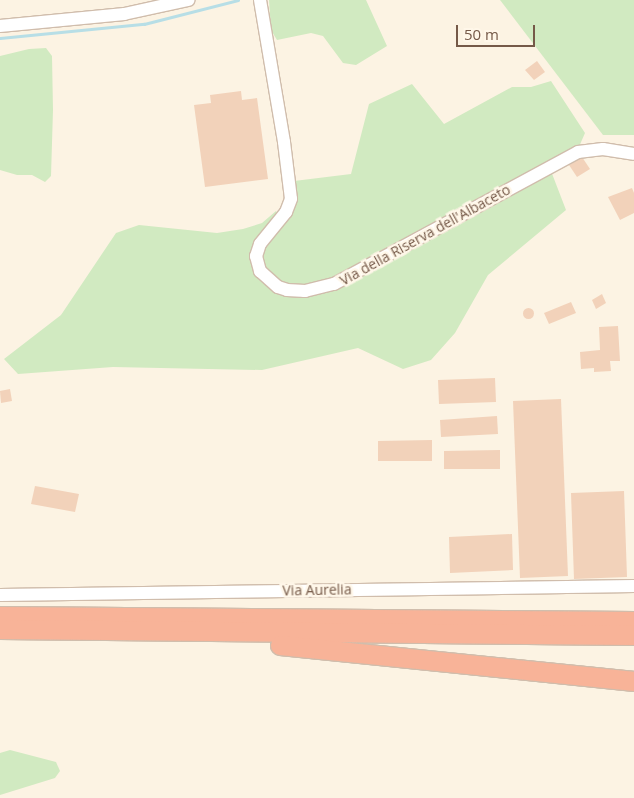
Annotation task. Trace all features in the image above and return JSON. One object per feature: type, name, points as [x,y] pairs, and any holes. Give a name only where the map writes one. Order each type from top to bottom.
[{"type":"highway","name":"Via Aurelia","points":[[0,616],[634,621]]},
{"type":"highway","points":[[0,630],[634,635]]},
{"type":"highway","points":[[170,631],[210,640],[314,647],[506,669],[634,681]]},
{"type":"street","points":[[0,26],[124,14],[188,0]]},
{"type":"street","name":"Via della Riserva dell'Albaceto","points":[[260,1],[291,193],[286,212],[260,244],[256,256],[260,271],[278,287],[287,290],[305,291],[334,284],[574,154],[599,149],[634,154]]},
{"type":"street","name":"Via Aurelia","points":[[0,595],[634,586]]},
{"type":"green space","points":[[269,0],[366,0],[387,46],[356,65],[343,63],[323,36],[311,33],[277,40],[271,30]]},
{"type":"green space","points":[[500,0],[634,0],[634,135],[603,135]]},
{"type":"green space","points":[[46,48],[52,56],[53,110],[51,176],[45,182],[32,175],[17,175],[0,170],[0,56],[29,49]]},
{"type":"green space","points":[[551,81],[585,133],[578,149],[316,286],[293,287],[268,276],[261,254],[295,208],[294,181],[351,174],[369,104],[412,84],[444,124],[512,87],[531,87]]},
{"type":"green space","points":[[551,171],[566,210],[488,275],[455,333],[431,360],[403,369],[358,348],[262,370],[113,367],[18,374],[4,359],[61,315],[116,233],[139,225],[217,233],[243,229],[262,223],[276,211],[278,216],[254,256],[276,293],[315,295],[347,283]]},
{"type":"green space","points":[[10,750],[56,762],[60,771],[55,778],[0,795],[0,753]]},
{"type":"building","points":[[537,61],[545,72],[534,80],[525,70]]},
{"type":"building","points":[[241,91],[242,100],[257,98],[268,179],[205,187],[194,105],[211,103],[210,95]]},
{"type":"building","points":[[582,157],[590,169],[577,177],[569,165]]},
{"type":"building","points":[[632,188],[634,193],[634,213],[620,220],[608,197]]},
{"type":"building","points":[[602,294],[606,303],[596,309],[592,300]]},
{"type":"building","points":[[571,302],[576,313],[549,324],[544,313]]},
{"type":"building","points":[[526,308],[530,308],[533,313],[532,317],[526,318],[523,315],[523,311]]},
{"type":"building","points":[[618,326],[620,361],[610,361],[611,371],[594,372],[594,368],[581,369],[580,352],[600,350],[599,327]]},
{"type":"building","points":[[495,378],[496,402],[439,404],[438,380]]},
{"type":"building","points":[[10,389],[12,401],[1,403],[0,391]]},
{"type":"building","points":[[561,399],[568,576],[520,578],[513,401]]},
{"type":"building","points":[[497,416],[498,434],[441,437],[440,420]]},
{"type":"building","points":[[432,440],[432,461],[378,461],[378,441]]},
{"type":"building","points":[[500,450],[500,469],[444,469],[444,451]]},
{"type":"building","points":[[35,486],[79,494],[75,512],[31,504]]},
{"type":"building","points":[[624,491],[627,577],[574,579],[571,493]]},
{"type":"building","points":[[512,534],[513,570],[450,573],[449,537]]},
{"type":"waterway","points":[[0,38],[144,24],[238,0]]}]
